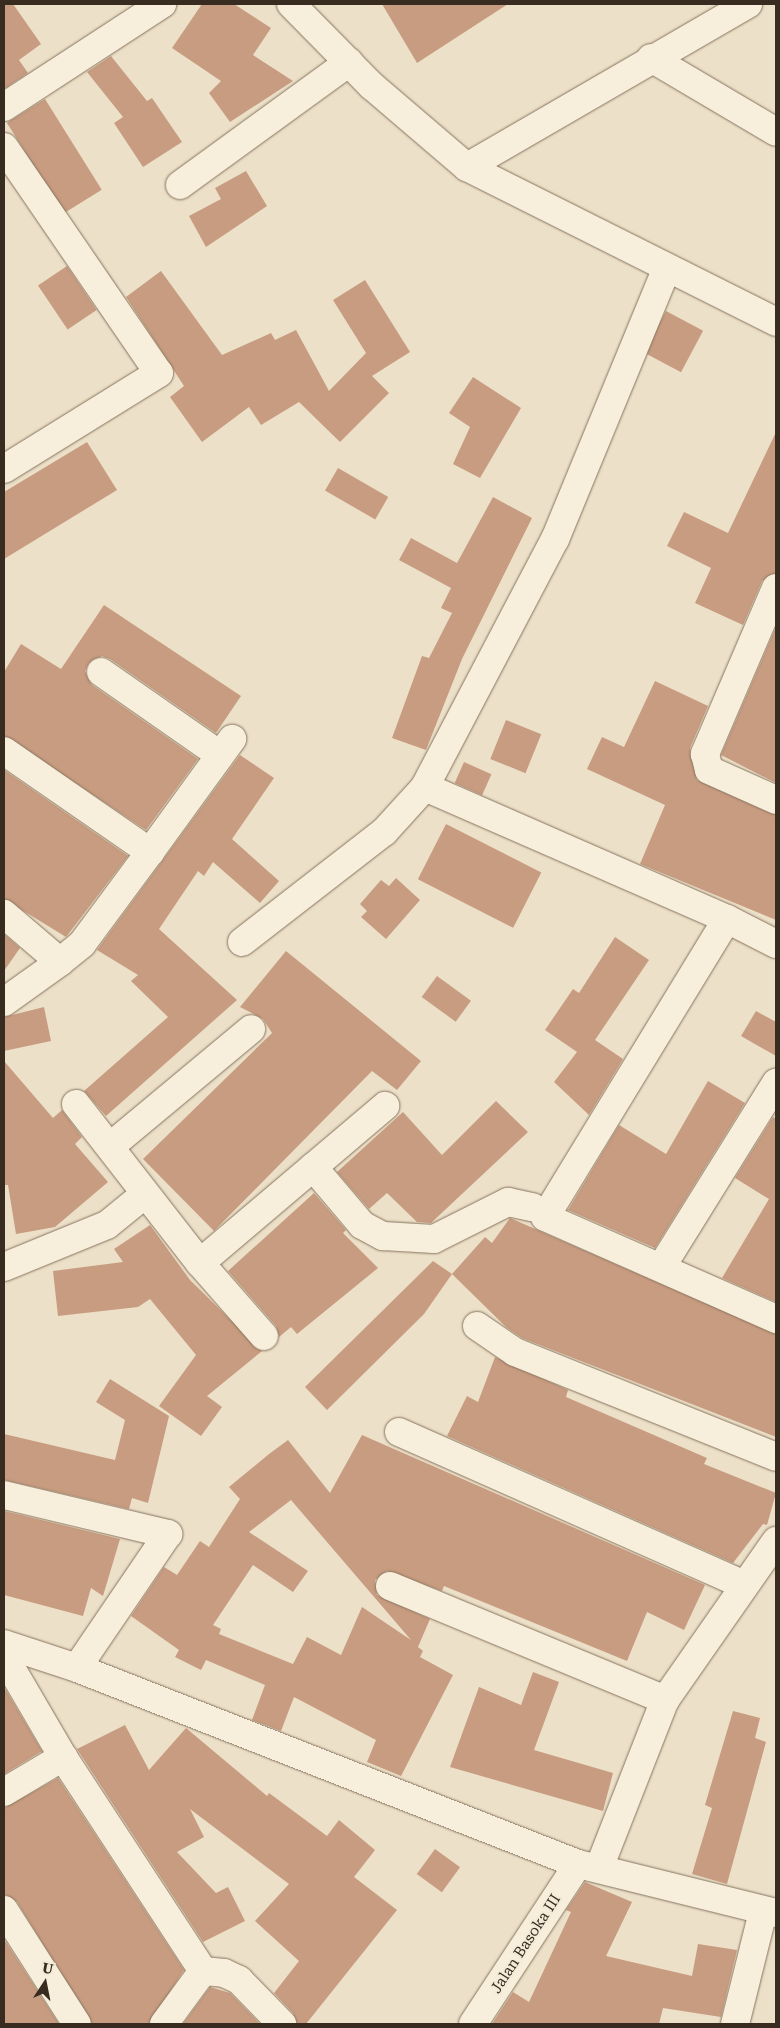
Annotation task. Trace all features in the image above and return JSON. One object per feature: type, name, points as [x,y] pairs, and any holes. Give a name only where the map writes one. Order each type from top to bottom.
[{"type":"street","points":[[4,107],[162,4]]},
{"type":"street","points":[[291,4],[349,62],[467,167],[666,270],[776,322]]},
{"type":"street","points":[[467,167],[650,58],[748,4]]},
{"type":"street","points":[[650,58],[776,132]]},
{"type":"street","points":[[180,185],[349,62]]},
{"type":"street","points":[[4,147],[159,373],[4,468]]},
{"type":"street","points":[[242,942],[384,832],[426,787],[555,539],[666,270]]},
{"type":"street","points":[[776,588],[705,754],[710,770],[776,800]]},
{"type":"street","points":[[4,1002],[82,944],[226,747],[101,672]]},
{"type":"street","points":[[4,752],[150,852]]},
{"type":"street","points":[[426,787],[727,919],[776,944]]},
{"type":"street","points":[[4,914],[60,962]]},
{"type":"street","points":[[727,919],[545,1217],[662,1266],[776,1317]]},
{"type":"street","points":[[112,1144],[250,1029]]},
{"type":"street","points":[[662,1266],[776,1083]]},
{"type":"street","points":[[76,1104],[112,1144],[145,1194],[200,1263],[264,1336]]},
{"type":"street","points":[[200,1263],[385,1106]]},
{"type":"street","points":[[313,1167],[362,1224],[383,1236],[434,1239],[508,1202],[532,1207]]},
{"type":"street","points":[[4,1267],[107,1225],[145,1194]]},
{"type":"street","points":[[477,1326],[515,1352],[776,1457]]},
{"type":"street","points":[[399,1432],[745,1586]]},
{"type":"street","points":[[4,1496],[168,1534],[77,1668]]},
{"type":"street","name":"Jalan Basoka III","points":[[473,2024],[588,1866],[664,1700],[776,1542]]},
{"type":"street","points":[[390,1586],[664,1700]]},
{"type":"street","points":[[4,1644],[77,1668],[588,1866],[770,1912],[735,2024]]},
{"type":"street","points":[[4,1656],[63,1757],[203,1972]]},
{"type":"street","points":[[4,1792],[63,1757]]},
{"type":"street","points":[[4,1910],[77,2024]]},
{"type":"street","points":[[164,2024],[203,1972]]},
{"type":"street","points":[[203,1972],[224,1973],[239,1980],[282,2024]]},
{"type":"building","points":[[4,4],[13,4],[41,44],[19,60],[28,73],[4,89]]},
{"type":"building","points":[[202,4],[234,4],[271,28],[253,55],[293,81],[230,122],[209,93],[221,81],[172,48]]},
{"type":"building","points":[[382,4],[508,4],[417,63]]},
{"type":"building","points":[[111,56],[147,101],[152,98],[182,142],[143,167],[114,123],[123,117],[87,72]]},
{"type":"building","points":[[45,99],[102,190],[64,214],[7,123]]},
{"type":"building","points":[[246,171],[267,206],[206,247],[189,216],[221,199],[215,188]]},
{"type":"building","points":[[67,266],[97,310],[68,330],[38,286]]},
{"type":"building","points":[[161,271],[222,355],[271,333],[275,340],[296,330],[329,391],[366,353],[333,300],[365,280],[410,352],[372,376],[389,393],[340,442],[299,402],[261,425],[249,407],[202,442],[170,397],[184,386],[126,297]]},
{"type":"building","points":[[666,311],[703,331],[681,372],[644,352]]},
{"type":"building","points":[[473,377],[521,408],[480,478],[453,464],[470,427],[449,413]]},
{"type":"building","points":[[776,432],[776,573],[762,581],[743,625],[695,603],[711,568],[667,546],[684,512],[728,533]]},
{"type":"building","points":[[87,442],[117,490],[4,559],[4,492]]},
{"type":"building","points":[[338,468],[388,497],[375,520],[325,491]]},
{"type":"building","points":[[493,497],[532,518],[462,659],[426,750],[392,738],[422,656],[429,658],[452,613],[441,608],[451,588],[399,560],[411,538],[457,563]]},
{"type":"building","points":[[104,605],[241,696],[216,733],[110,659],[102,656],[89,663],[85,671],[92,685],[198,759],[146,830],[4,736],[4,672],[21,644],[61,669]]},
{"type":"building","points":[[776,627],[776,783],[721,755]]},
{"type":"building","points":[[655,681],[708,706],[690,748],[697,780],[776,815],[776,920],[640,864],[665,805],[587,769],[602,737],[624,747]]},
{"type":"building","points":[[506,720],[541,734],[525,773],[490,759]]},
{"type":"building","points":[[240,755],[274,778],[232,839],[279,881],[260,903],[213,862],[204,876],[198,871],[159,929],[237,1000],[106,1116],[84,1091],[168,1017],[131,981],[138,975],[97,950]]},
{"type":"building","points":[[464,762],[491,774],[482,795],[455,783]]},
{"type":"building","points":[[4,770],[128,856],[66,937],[4,899]]},
{"type":"building","points":[[446,824],[541,873],[513,928],[418,879]]},
{"type":"building","points":[[396,878],[420,900],[386,939],[361,917],[367,911],[360,904],[381,880],[389,886]]},
{"type":"building","points":[[4,934],[20,948],[4,971]]},
{"type":"building","points":[[615,937],[649,960],[595,1040],[623,1059],[589,1115],[554,1082],[577,1052],[545,1030],[573,989],[579,993]]},
{"type":"building","points":[[286,951],[421,1061],[397,1090],[372,1071],[214,1231],[143,1159],[272,1033],[263,1019],[240,1007]]},
{"type":"building","points":[[437,976],[471,1001],[456,1022],[422,997]]},
{"type":"building","points":[[44,1007],[51,1041],[4,1051],[4,1017]]},
{"type":"building","points":[[756,1011],[776,1022],[776,1056],[741,1036]]},
{"type":"building","points":[[4,1061],[53,1118],[62,1110],[82,1137],[75,1144],[108,1182],[55,1227],[16,1234],[8,1185],[4,1185]]},
{"type":"building","points":[[708,1081],[745,1103],[655,1248],[568,1210],[619,1125],[666,1154]]},
{"type":"building","points":[[496,1101],[528,1132],[431,1223],[417,1222],[387,1193],[369,1209],[337,1172],[403,1112],[442,1155]]},
{"type":"building","points":[[773,1117],[776,1119],[776,1302],[722,1278],[769,1199],[735,1178]]},
{"type":"building","points":[[314,1193],[346,1230],[343,1233],[378,1268],[297,1334],[291,1327],[279,1337],[276,1326],[228,1271]]},
{"type":"building","points":[[510,1218],[776,1334],[776,1437],[522,1338],[506,1327],[452,1274],[485,1237],[492,1243]]},
{"type":"building","points":[[150,1225],[190,1280],[262,1351],[207,1396],[222,1407],[201,1436],[159,1406],[196,1355],[150,1299],[138,1307],[58,1316],[53,1271],[123,1262],[114,1249]]},
{"type":"building","points":[[433,1261],[452,1274],[424,1314],[327,1410],[305,1387]]},
{"type":"building","points":[[495,1357],[568,1390],[566,1397],[707,1458],[704,1464],[776,1493],[767,1525],[763,1524],[733,1563],[447,1436],[467,1396],[478,1402]]},
{"type":"building","points":[[110,1379],[169,1416],[148,1503],[132,1498],[129,1509],[4,1480],[4,1434],[115,1460],[125,1420],[96,1402]]},
{"type":"building","points":[[362,1435],[705,1585],[684,1630],[647,1612],[627,1661],[444,1586],[442,1591],[387,1571],[375,1580],[377,1595],[430,1619],[418,1647],[423,1651],[420,1657],[453,1675],[401,1776],[367,1762],[376,1740],[294,1697],[281,1731],[252,1720],[265,1685],[206,1660],[201,1670],[175,1657],[179,1650],[131,1616],[164,1567],[177,1575],[200,1541],[209,1547],[240,1499],[229,1487],[288,1440],[330,1493]],"holes":[[[291,1500],[411,1640],[362,1607],[341,1655],[307,1637],[293,1664],[219,1634],[221,1629],[213,1625],[253,1565],[293,1592],[308,1571],[249,1532]]]},
{"type":"building","points":[[4,1511],[120,1539],[103,1596],[91,1588],[83,1616],[4,1595]]},
{"type":"building","points":[[533,1672],[559,1682],[534,1750],[613,1773],[603,1811],[450,1767],[479,1687],[521,1705]]},
{"type":"building","points":[[4,1687],[42,1751],[4,1774]]},
{"type":"building","points":[[733,1711],[760,1718],[755,1738],[766,1742],[727,1884],[692,1874],[712,1808],[705,1805]]},
{"type":"building","points":[[125,1725],[149,1770],[186,1728],[267,1796],[269,1793],[327,1836],[339,1820],[375,1850],[354,1877],[397,1910],[306,2024],[297,2024],[293,2013],[274,1993],[299,1961],[255,1921],[289,1884],[190,1809],[204,1837],[177,1852],[216,1893],[228,1887],[245,1921],[203,1942],[77,1749]]},
{"type":"building","points":[[58,1778],[184,1970],[149,2024],[92,2024],[17,1902],[4,1894],[4,1808]]},
{"type":"building","points":[[435,1849],[460,1867],[442,1892],[417,1874]]},
{"type":"building","points":[[585,1882],[632,1902],[606,1956],[692,1976],[698,1944],[737,1950],[721,2017],[663,2008],[659,2024],[492,2024],[513,1992],[529,2002],[571,1912],[566,1910]]},
{"type":"building","points":[[4,1939],[59,2024],[4,2024]]},
{"type":"building","points":[[210,1987],[230,1993],[260,2024],[183,2024]]}]
